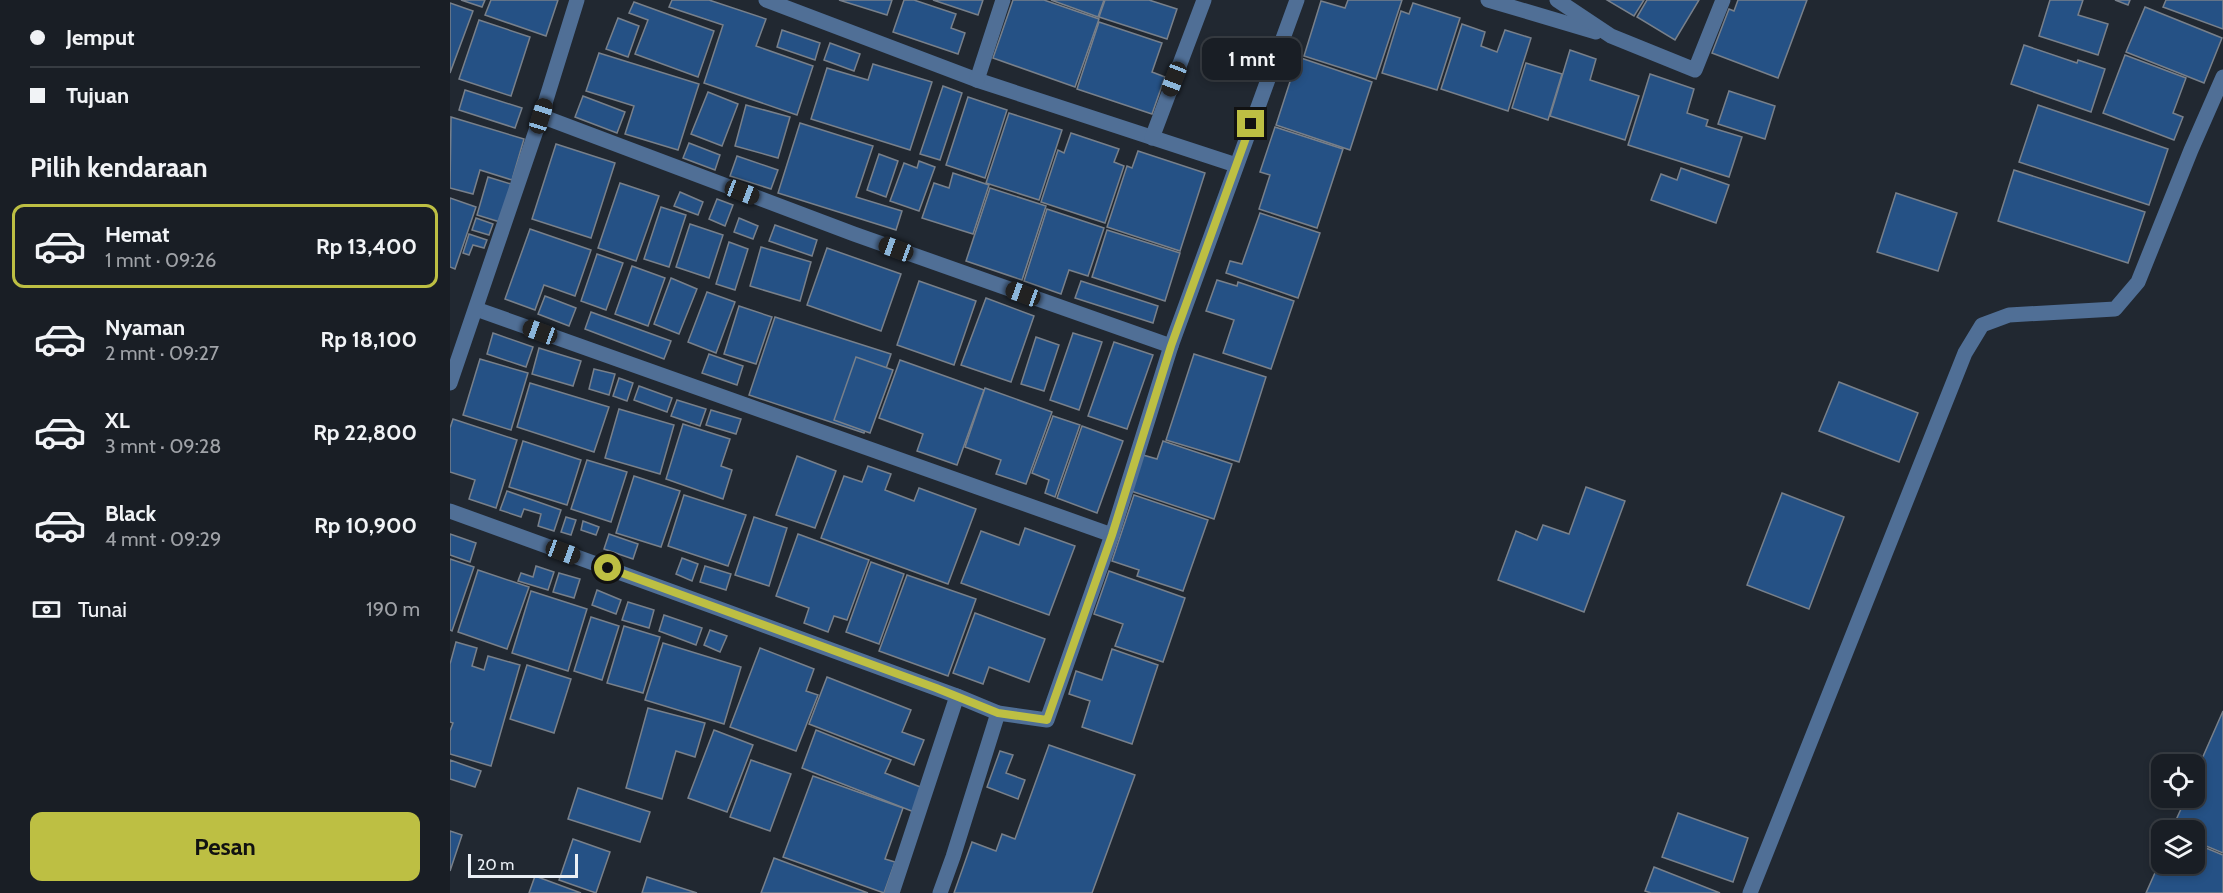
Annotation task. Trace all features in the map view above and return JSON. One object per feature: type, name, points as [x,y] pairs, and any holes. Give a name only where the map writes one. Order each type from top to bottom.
[{"type":"street","points":[[450,383],[541,116],[577,0]]},
{"type":"street","points":[[766,0],[793,4],[977,80],[1236,165]]},
{"type":"street","points":[[977,80],[1003,0]]},
{"type":"street","points":[[1152,138],[1204,0]]},
{"type":"street","points":[[450,511],[998,713],[1047,720],[1112,535],[1171,346],[1297,0]]},
{"type":"street","points":[[1488,0],[1611,36],[1695,70],[1723,0]]},
{"type":"street","points":[[1557,0],[1611,36]]},
{"type":"street","points":[[1750,893],[1965,353],[1983,325],[2009,315],[2115,309],[2138,282],[2191,150],[2223,80]]},
{"type":"street","points":[[541,116],[854,234],[1171,346]]},
{"type":"street","points":[[476,309],[1112,535]]},
{"type":"street","points":[[892,893],[957,696]]},
{"type":"street","points":[[940,893],[998,713]]},
{"type":"building","points":[[461,0],[485,0],[482,7]]},
{"type":"building","points":[[491,0],[558,0],[546,36],[485,15]]},
{"type":"building","points":[[672,0],[709,0],[766,19],[756,46],[813,66],[797,115],[704,83],[723,25],[669,7]]},
{"type":"building","points":[[839,0],[892,0],[887,15]]},
{"type":"building","points":[[904,0],[914,0],[956,14],[951,28],[965,33],[958,54],[893,32]]},
{"type":"building","points":[[933,0],[983,0],[978,15]]},
{"type":"building","points":[[1013,0],[1044,0],[1099,19],[1075,87],[993,58]]},
{"type":"building","points":[[1051,0],[1104,0],[1098,17]]},
{"type":"building","points":[[1105,0],[1149,0],[1177,9],[1167,39],[1099,17]]},
{"type":"building","points":[[1348,0],[1402,0],[1376,79],[1304,56],[1321,1],[1345,8]]},
{"type":"building","points":[[1607,0],[1644,0],[1634,16]]},
{"type":"building","points":[[1647,0],[1699,0],[1675,40],[1637,17]]},
{"type":"building","points":[[1738,0],[1807,0],[1778,78],[1712,53],[1729,9],[1734,11]]},
{"type":"building","points":[[2050,0],[2083,0],[2078,15],[2108,24],[2098,55],[2039,36]]},
{"type":"building","points":[[2115,0],[2130,0],[2128,5]]},
{"type":"building","points":[[2166,0],[2223,0],[2223,29],[2163,7]]},
{"type":"building","points":[[634,2],[714,31],[698,77],[635,54],[648,20],[629,13]]},
{"type":"building","points":[[450,3],[473,11],[450,73]]},
{"type":"building","points":[[1413,3],[1460,18],[1437,90],[1382,73],[1401,11],[1409,14]]},
{"type":"building","points":[[2145,7],[2222,38],[2204,83],[2126,52]]},
{"type":"building","points":[[618,18],[639,26],[628,57],[606,49]]},
{"type":"building","points":[[479,20],[530,37],[511,96],[459,79]]},
{"type":"building","points":[[1099,22],[1162,43],[1152,72],[1165,77],[1152,114],[1077,89]]},
{"type":"building","points":[[1462,24],[1485,32],[1481,46],[1497,52],[1505,30],[1531,38],[1508,111],[1441,89]]},
{"type":"building","points":[[782,30],[820,43],[815,60],[777,47]]},
{"type":"building","points":[[830,43],[860,54],[854,71],[824,60]]},
{"type":"building","points":[[2024,45],[2077,63],[2078,60],[2105,69],[2091,112],[2011,84]]},
{"type":"building","points":[[1570,50],[1596,59],[1590,80],[1639,96],[1625,140],[1550,116]]},
{"type":"building","points":[[599,53],[699,84],[678,150],[625,134],[634,106],[586,91]]},
{"type":"building","points":[[2125,55],[2186,78],[2173,113],[2183,117],[2174,140],[2103,113]]},
{"type":"building","points":[[1298,57],[1372,82],[1350,150],[1276,125]]},
{"type":"building","points":[[1526,63],[1562,74],[1548,120],[1512,108]]},
{"type":"building","points":[[873,64],[932,82],[910,150],[811,119],[827,68],[868,80]]},
{"type":"building","points":[[1650,74],[1694,89],[1687,113],[1708,120],[1706,126],[1742,137],[1729,177],[1628,145]]},
{"type":"building","points":[[943,86],[962,93],[940,160],[920,154]]},
{"type":"building","points":[[465,90],[522,108],[515,128],[459,110]]},
{"type":"building","points":[[1729,91],[1775,106],[1765,139],[1718,124]]},
{"type":"building","points":[[708,92],[738,104],[722,146],[691,134]]},
{"type":"building","points":[[583,96],[625,112],[617,133],[575,117]]},
{"type":"building","points":[[968,97],[1007,110],[985,178],[946,165]]},
{"type":"building","points":[[746,105],[790,117],[778,158],[735,146]]},
{"type":"building","points":[[2038,105],[2168,149],[2149,205],[2019,162]]},
{"type":"building","points":[[1009,113],[1062,130],[1039,200],[986,183]]},
{"type":"building","points":[[451,117],[524,139],[512,180],[480,170],[473,194],[450,188]]},
{"type":"building","points":[[800,123],[873,146],[856,197],[902,211],[896,230],[778,193]]},
{"type":"building","points":[[1275,127],[1343,149],[1317,228],[1259,209],[1270,175],[1260,172]]},
{"type":"building","points":[[1071,133],[1119,149],[1114,162],[1124,166],[1105,223],[1041,202],[1058,150],[1064,153]]},
{"type":"building","points":[[689,143],[720,155],[715,170],[683,158]]},
{"type":"building","points":[[556,144],[615,163],[591,238],[532,219]]},
{"type":"building","points":[[1138,151],[1205,173],[1180,251],[1107,227],[1127,166],[1132,168]]},
{"type":"building","points":[[879,154],[898,161],[886,197],[867,190]]},
{"type":"building","points":[[737,156],[778,170],[771,189],[730,176]]},
{"type":"building","points":[[919,161],[935,167],[919,211],[890,201],[904,163],[917,168]]},
{"type":"building","points":[[1681,168],[1729,185],[1716,223],[1651,200],[1661,174],[1677,180]]},
{"type":"building","points":[[2014,170],[2145,212],[2128,263],[1998,221]]},
{"type":"building","points":[[953,173],[989,185],[973,234],[922,218],[934,183],[949,188]]},
{"type":"building","points":[[488,177],[511,184],[500,222],[477,215]]},
{"type":"building","points":[[620,183],[659,196],[636,261],[598,248]]},
{"type":"building","points":[[990,188],[1046,206],[1022,280],[966,261]]},
{"type":"building","points":[[680,192],[703,202],[698,215],[674,206]]},
{"type":"building","points":[[1896,193],[1957,213],[1938,271],[1877,252]]},
{"type":"building","points":[[450,198],[476,207],[455,269],[450,267]]},
{"type":"building","points":[[717,199],[733,205],[725,226],[709,219]]},
{"type":"building","points":[[661,207],[686,215],[669,267],[644,259]]},
{"type":"building","points":[[1047,209],[1104,228],[1088,276],[1069,270],[1061,294],[1024,281]]},
{"type":"building","points":[[1260,213],[1320,233],[1298,298],[1226,273],[1230,261],[1242,264]]},
{"type":"building","points":[[476,218],[493,224],[489,235],[472,230]]},
{"type":"building","points":[[739,218],[758,226],[753,239],[734,232]]},
{"type":"building","points":[[690,224],[723,235],[709,278],[676,267]]},
{"type":"building","points":[[775,225],[817,240],[812,256],[769,241]]},
{"type":"building","points":[[530,229],[591,250],[575,296],[544,285],[535,310],[505,299]]},
{"type":"building","points":[[1107,230],[1180,253],[1165,301],[1092,277]]},
{"type":"building","points":[[469,234],[487,240],[484,248],[473,245],[469,255],[463,253]]},
{"type":"building","points":[[729,242],[748,249],[735,290],[716,284]]},
{"type":"building","points":[[761,247],[811,262],[800,301],[750,286]]},
{"type":"building","points":[[827,248],[901,274],[881,331],[807,305]]},
{"type":"building","points":[[597,254],[623,263],[606,310],[581,301]]},
{"type":"building","points":[[632,266],[665,278],[648,326],[615,314]]},
{"type":"building","points":[[671,278],[697,289],[679,334],[654,324]]},
{"type":"building","points":[[1217,280],[1237,286],[1238,282],[1294,301],[1271,369],[1223,353],[1234,320],[1206,311]]},
{"type":"building","points":[[919,281],[976,301],[954,365],[897,345]]},
{"type":"building","points":[[1081,281],[1158,306],[1153,323],[1075,298]]},
{"type":"building","points":[[707,292],[735,302],[716,353],[688,342]]},
{"type":"building","points":[[545,296],[576,308],[569,326],[538,314]]},
{"type":"building","points":[[986,298],[1034,316],[1011,382],[961,365]]},
{"type":"building","points":[[739,306],[772,317],[756,364],[724,354]]},
{"type":"building","points":[[591,312],[671,341],[664,359],[585,329]]},
{"type":"building","points":[[775,317],[891,354],[864,433],[749,395]]},
{"type":"building","points":[[493,333],[533,347],[526,367],[487,354]]},
{"type":"building","points":[[1073,333],[1102,342],[1079,410],[1050,400]]},
{"type":"building","points":[[1036,337],[1059,345],[1044,391],[1021,384]]},
{"type":"building","points":[[1114,342],[1153,355],[1127,429],[1088,416]]},
{"type":"building","points":[[539,348],[581,361],[573,386],[532,374]]},
{"type":"building","points":[[709,354],[743,366],[737,385],[702,373]]},
{"type":"building","points":[[1194,354],[1266,377],[1239,462],[1166,440]]},
{"type":"building","points":[[856,357],[893,370],[870,433],[834,420]]},
{"type":"building","points":[[480,359],[528,373],[511,430],[463,415]]},
{"type":"building","points":[[900,360],[984,390],[957,465],[917,451],[923,434],[879,418]]},
{"type":"building","points":[[594,369],[615,374],[609,395],[589,389]]},
{"type":"building","points":[[619,378],[633,383],[627,401],[613,396]]},
{"type":"building","points":[[1839,382],[1918,413],[1899,462],[1819,431]]},
{"type":"building","points":[[530,383],[609,407],[594,452],[517,427]]},
{"type":"building","points":[[639,386],[672,398],[667,412],[634,400]]},
{"type":"building","points":[[985,388],[1052,412],[1026,484],[996,474],[1001,460],[965,447]]},
{"type":"building","points":[[677,400],[706,409],[700,426],[671,416]]},
{"type":"building","points":[[619,409],[674,425],[660,474],[605,458]]},
{"type":"building","points":[[711,410],[741,419],[736,434],[706,425]]},
{"type":"building","points":[[1053,416],[1080,425],[1055,497],[1045,493],[1049,480],[1032,473]]},
{"type":"building","points":[[453,419],[517,440],[496,508],[469,499],[475,480],[450,472],[450,428]]},
{"type":"building","points":[[683,424],[730,439],[721,466],[732,470],[723,499],[666,479]]},
{"type":"building","points":[[1082,426],[1123,441],[1097,513],[1057,498]]},
{"type":"building","points":[[523,441],[581,460],[567,505],[509,487]]},
{"type":"building","points":[[1163,441],[1232,464],[1214,519],[1131,491],[1143,455],[1157,459]]},
{"type":"building","points":[[797,456],[836,471],[815,528],[776,515]]},
{"type":"building","points":[[587,460],[627,472],[611,522],[571,509]]},
{"type":"building","points":[[868,466],[891,474],[885,490],[914,501],[919,488],[976,509],[948,584],[821,538],[844,476],[862,482]]},
{"type":"building","points":[[634,476],[680,491],[661,547],[616,533]]},
{"type":"building","points":[[1586,487],[1625,501],[1584,612],[1498,580],[1516,531],[1537,540],[1543,525],[1569,534]]},
{"type":"building","points":[[507,491],[561,510],[554,531],[538,526],[541,514],[524,509],[521,517],[500,510]]},
{"type":"building","points":[[1782,493],[1844,517],[1809,609],[1747,585]]},
{"type":"building","points":[[684,495],[746,515],[728,566],[668,546]]},
{"type":"building","points":[[1134,495],[1208,520],[1183,591],[1137,576],[1139,570],[1112,561]]},
{"type":"building","points":[[566,517],[576,520],[571,535],[561,532]]},
{"type":"building","points":[[754,517],[787,528],[769,586],[735,575]]},
{"type":"building","points":[[583,521],[599,527],[596,535],[581,530]]},
{"type":"building","points":[[1025,528],[1075,546],[1049,615],[961,583],[981,531],[1019,545]]},
{"type":"building","points":[[450,534],[476,543],[470,562],[450,555]]},
{"type":"building","points":[[609,534],[638,544],[633,559],[604,549]]},
{"type":"building","points":[[798,534],[869,560],[847,620],[834,616],[828,632],[804,623],[809,608],[776,596]]},
{"type":"building","points":[[682,558],[698,564],[692,581],[676,574]]},
{"type":"building","points":[[450,559],[474,567],[452,631],[450,630]]},
{"type":"building","points":[[871,562],[904,574],[879,644],[846,632]]},
{"type":"building","points":[[536,566],[554,572],[548,590],[518,581],[521,573],[533,577]]},
{"type":"building","points":[[705,566],[731,574],[726,590],[700,582]]},
{"type":"building","points":[[478,570],[529,587],[507,649],[458,632]]},
{"type":"building","points":[[1109,571],[1185,598],[1163,662],[1115,646],[1123,624],[1094,614]]},
{"type":"building","points":[[559,573],[580,579],[574,598],[553,592]]},
{"type":"building","points":[[907,575],[976,599],[948,676],[879,651]]},
{"type":"building","points":[[597,590],[621,600],[616,614],[592,605]]},
{"type":"building","points":[[531,591],[587,609],[568,671],[512,653]]},
{"type":"building","points":[[628,602],[654,610],[649,628],[622,620]]},
{"type":"building","points":[[975,613],[1045,639],[1029,682],[989,667],[983,684],[953,673]]},
{"type":"building","points":[[664,615],[702,628],[696,645],[659,631]]},
{"type":"building","points":[[591,617],[619,626],[602,680],[574,671]]},
{"type":"building","points":[[624,626],[660,637],[643,693],[607,683]]},
{"type":"building","points":[[710,630],[727,636],[720,652],[704,645]]},
{"type":"building","points":[[456,642],[477,648],[472,666],[484,670],[488,656],[520,665],[491,766],[450,754],[450,731],[453,723],[450,722],[450,664]]},
{"type":"building","points":[[663,643],[741,667],[724,724],[645,700]]},
{"type":"building","points":[[760,648],[814,669],[806,691],[818,695],[796,751],[730,727]]},
{"type":"building","points":[[1112,649],[1158,665],[1132,744],[1082,727],[1090,701],[1069,694],[1076,671],[1102,680]]},
{"type":"building","points":[[527,665],[571,679],[554,733],[510,719]]},
{"type":"building","points":[[827,677],[911,710],[902,732],[924,740],[914,765],[809,724]]},
{"type":"building","points":[[648,708],[705,723],[695,757],[676,751],[662,799],[626,788]]},
{"type":"building","points":[[2223,711],[2223,853],[2205,846],[2205,820],[2176,820],[2181,808],[2205,808],[2204,754]]},
{"type":"building","points":[[714,730],[753,745],[727,812],[688,798]]},
{"type":"building","points":[[816,730],[891,760],[885,773],[923,788],[914,812],[802,768]]},
{"type":"building","points":[[1049,745],[1135,775],[1092,893],[954,893],[972,842],[996,851],[1002,834],[1015,839]]},
{"type":"building","points":[[1000,751],[1013,755],[1006,773],[1025,780],[1018,799],[987,787]]},
{"type":"building","points":[[450,760],[481,771],[475,787],[450,779]]},
{"type":"building","points":[[751,760],[791,774],[770,831],[730,817]]},
{"type":"building","points":[[813,776],[903,808],[885,859],[895,862],[884,893],[783,857]]},
{"type":"building","points":[[578,788],[650,812],[640,842],[568,819]]},
{"type":"building","points":[[1678,813],[1748,838],[1733,882],[1662,857]]},
{"type":"building","points":[[450,831],[462,835],[450,871]]},
{"type":"building","points":[[573,839],[610,852],[596,893],[559,880]]},
{"type":"building","points":[[2205,848],[2223,855],[2223,893],[2146,893],[2154,874],[2205,874]]},
{"type":"building","points":[[774,858],[868,893],[761,893]]},
{"type":"building","points":[[1654,867],[1720,893],[1651,893],[1645,891]]},
{"type":"building","points":[[535,876],[581,893],[529,893]]},
{"type":"building","points":[[647,877],[697,893],[642,893]]},
{"type":"route","points":[[608,568],[936,688],[998,713],[1047,720],[1112,535],[1171,346],[1251,124]]}]
